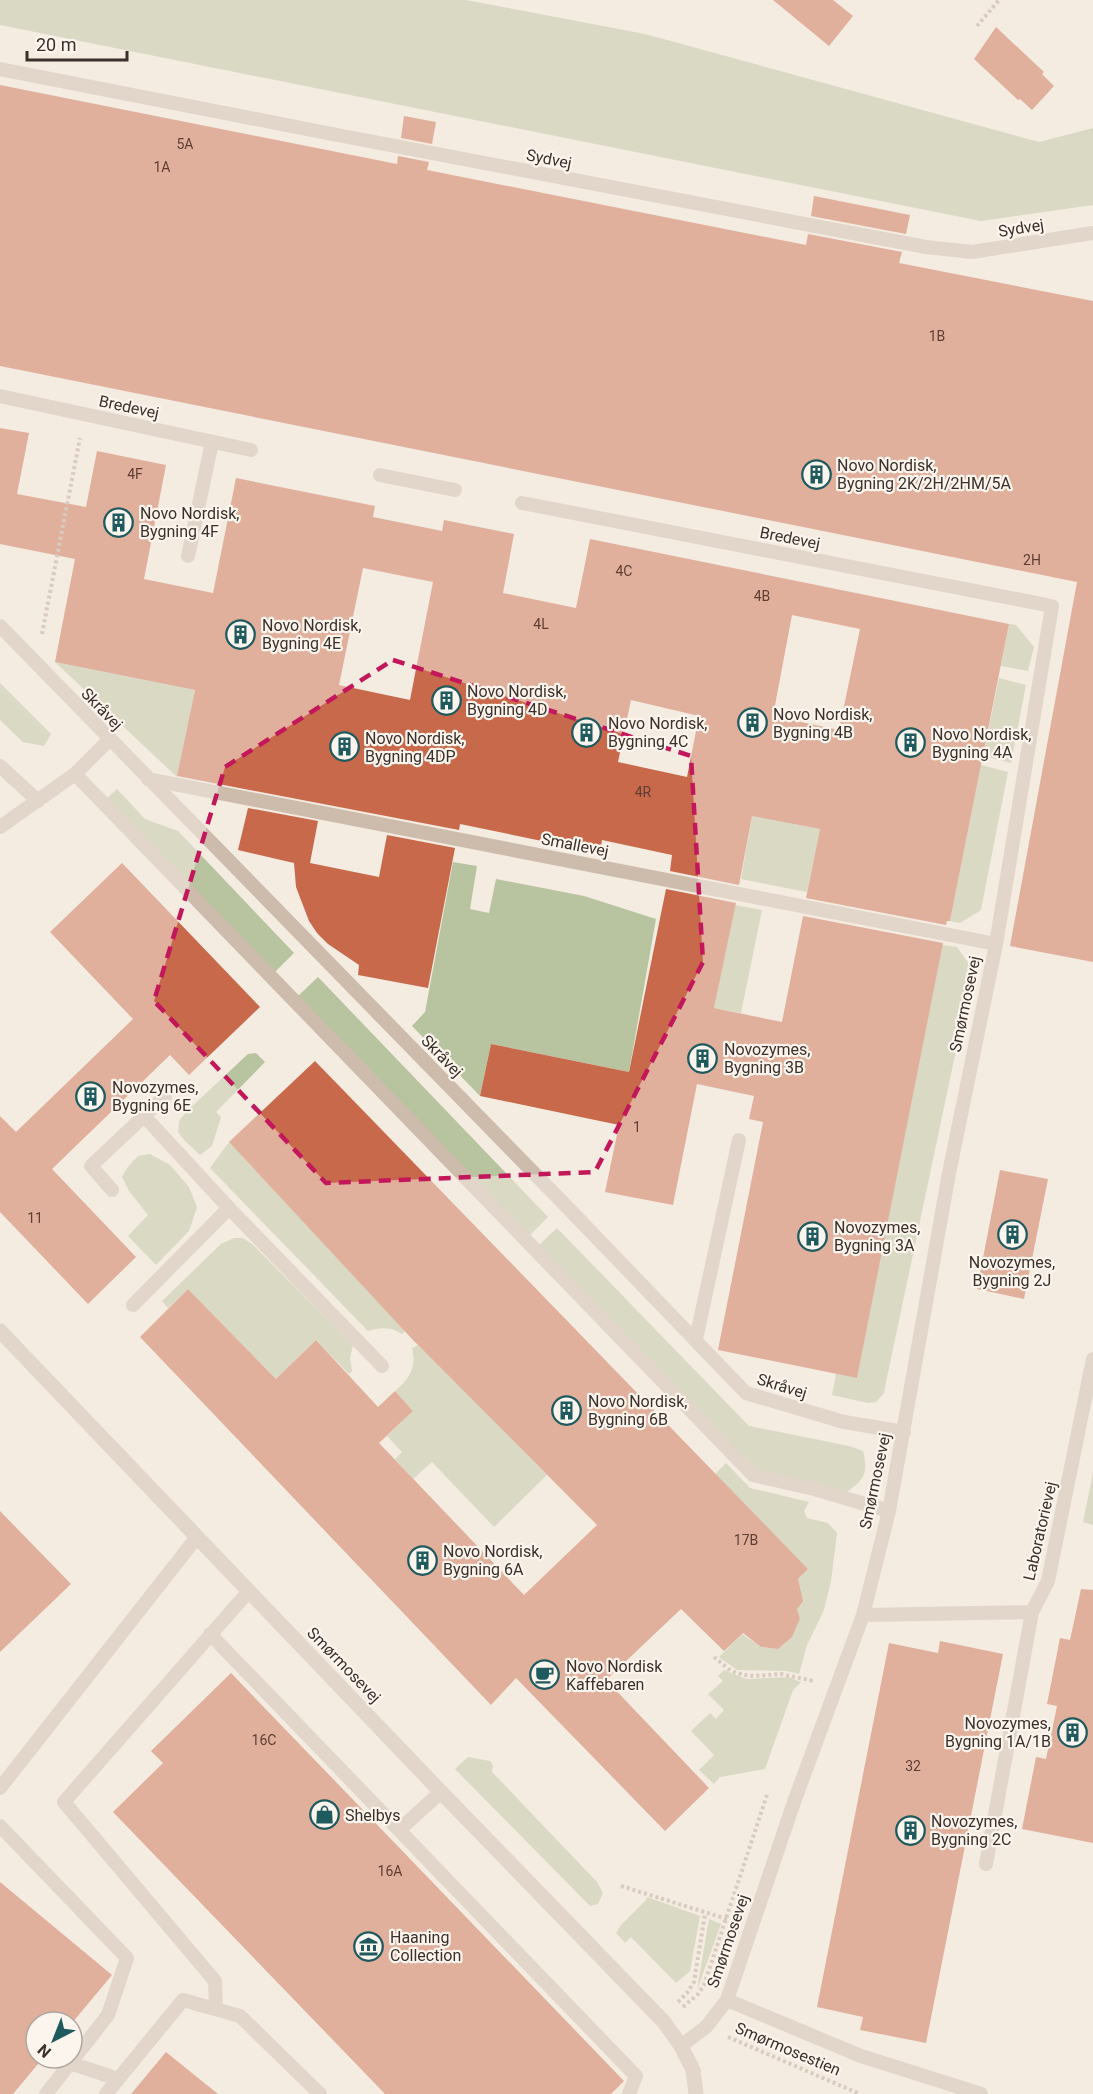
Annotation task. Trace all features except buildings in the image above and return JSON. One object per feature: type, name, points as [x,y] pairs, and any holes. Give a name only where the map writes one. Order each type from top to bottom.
[{"type":"street","name":"Smørmosevej","points":[[0,1331],[662,2020],[681,2046]]},
{"type":"street","points":[[681,2046],[693,2070],[696,2094]]},
{"type":"lane","name":"Sydvej","points":[[0,69],[926,247],[972,252],[1093,233]]},
{"type":"lane","name":"Bredevej","points":[[0,396],[251,450]]},
{"type":"lane","points":[[188,556],[212,442]]},
{"type":"lane","points":[[380,475],[454,490]]},
{"type":"lane","name":"Bredevej","points":[[522,502],[1053,606]]},
{"type":"lane","name":"Smørmosevej","points":[[681,2046],[706,2027],[727,2000],[794,1802],[862,1615],[889,1510],[904,1432],[949,1173],[996,944],[1053,606]]},
{"type":"lane","name":"Skråvej","points":[[0,626],[746,1393],[844,1422],[904,1432]]},
{"type":"lane","points":[[0,827],[75,774],[109,740]]},
{"type":"lane","points":[[0,766],[38,801]]},
{"type":"lane","points":[[75,774],[753,1475],[889,1510]]},
{"type":"lane","name":"Smallevej","points":[[148,779],[996,944]]},
{"type":"lane","points":[[111,1190],[91,1166],[165,1095]]},
{"type":"lane","points":[[144,1116],[229,1208],[382,1366]]},
{"type":"lane","points":[[696,1340],[739,1140]]},
{"type":"lane","points":[[133,1305],[229,1208]]},
{"type":"lane","name":"Laboratorievej","points":[[986,1864],[1032,1612],[1048,1581],[1093,1359]]},
{"type":"lane","points":[[0,1788],[197,1538]]},
{"type":"lane","points":[[216,2009],[215,1981],[64,1802],[249,1592]]},
{"type":"lane","points":[[862,1615],[1032,1612]]},
{"type":"lane","points":[[210,1634],[636,2076],[629,2094]]},
{"type":"lane","points":[[399,1830],[441,1792]]},
{"type":"lane","points":[[0,1826],[127,1958],[108,2015],[84,2045]]},
{"type":"lane","points":[[106,2094],[183,2000],[240,2016],[320,2094]]},
{"type":"lane","points":[[727,2000],[861,2056],[981,2094]]},
{"type":"lane","points":[[84,2068],[118,2079]]},
{"type":"lane","points":[[46,2094],[65,2070]]},
{"type":"path","points":[[977,26],[999,0]]},
{"type":"path","points":[[31,658],[40,647],[85,414]]},
{"type":"path","points":[[714,1657],[731,1671],[744,1675],[781,1674],[801,1677],[836,1689]]},
{"type":"path","points":[[662,2020],[698,1994],[704,1985],[767,1795]]},
{"type":"path","points":[[621,1886],[705,1914],[754,1923]]},
{"type":"path","points":[[662,2020],[694,1982],[705,1914]]},
{"type":"path","name":"Smørmosestien","points":[[706,2027],[860,2094]]},
{"type":"highlighted area","points":[[393,660],[691,756],[703,962],[595,1172],[326,1183],[154,1001],[225,767]]},
{"type":"green space","points":[[0,0],[466,0],[645,34],[1039,142],[1093,128],[1093,205],[981,221],[0,25]]},
{"type":"green space","points":[[1009,624],[1016,625],[1034,647],[1028,671],[1001,666]]},
{"type":"green space","points":[[55,662],[195,690],[177,777],[162,763]]},
{"type":"green space","points":[[999,678],[1026,685],[1011,763],[983,756]]},
{"type":"green space","points":[[0,683],[51,734],[44,746],[23,742],[0,720]]},
{"type":"green space","points":[[981,765],[1008,772],[981,910],[960,923],[950,921]]},
{"type":"green space","points":[[117,789],[145,819],[178,831],[294,953],[274,973],[106,799]]},
{"type":"green space","points":[[752,816],[820,829],[807,892],[741,879]]},
{"type":"green space","points":[[453,862],[477,866],[470,909],[489,913],[496,879],[584,896],[656,919],[629,1072],[491,1044],[480,1096],[412,1026],[425,1012]]},
{"type":"green space","points":[[735,905],[762,910],[741,1013],[714,1008]]},
{"type":"green space","points":[[942,945],[957,947],[973,970],[884,1393],[876,1402],[868,1403],[832,1395],[836,1374],[857,1377]]},
{"type":"green space","points":[[318,977],[548,1217],[529,1236],[298,996]]},
{"type":"green space","points":[[256,1053],[265,1062],[216,1112],[221,1117],[212,1146],[200,1155],[178,1132],[179,1121],[248,1054]]},
{"type":"green space","points":[[229,1142],[405,1331],[402,1334],[386,1328],[368,1331],[210,1168]]},
{"type":"green space","points":[[150,1154],[170,1165],[189,1187],[197,1207],[189,1231],[156,1265],[128,1236],[148,1215],[129,1191],[122,1177],[138,1156]]},
{"type":"green space","points":[[557,1228],[749,1426],[849,1446],[863,1451],[865,1472],[860,1481],[844,1494],[753,1470],[538,1246]]},
{"type":"green space","points":[[234,1238],[243,1238],[252,1244],[353,1345],[350,1358],[352,1371],[349,1374],[316,1340],[294,1361],[315,1384],[297,1400],[188,1289],[168,1308],[162,1301],[221,1244]]},
{"type":"green space","points":[[418,1345],[547,1475],[494,1527],[432,1462],[413,1479],[395,1459],[402,1452],[387,1436],[413,1411],[395,1391],[411,1373],[412,1348]]},
{"type":"green space","points":[[726,1463],[750,1488],[809,1502],[804,1511],[807,1518],[828,1523],[837,1533],[831,1581],[824,1610],[807,1645],[799,1674],[787,1671],[737,1670],[719,1657],[742,1634],[761,1647],[778,1649],[792,1637],[800,1619],[794,1584],[808,1569],[714,1475]]},
{"type":"green space","points":[[1093,1473],[1093,1525],[1083,1522]]},
{"type":"green space","points":[[724,1670],[746,1679],[789,1677],[801,1682],[793,1690],[765,1769],[720,1777],[714,1784],[699,1770],[714,1755],[691,1731],[710,1713],[716,1719],[724,1710],[708,1694],[723,1681],[718,1676]]},
{"type":"green space","points":[[468,1757],[490,1761],[493,1765],[492,1772],[597,1882],[603,1893],[598,1904],[590,1906],[455,1769]]},
{"type":"green space","points":[[647,1897],[700,1916],[690,1971],[676,1983],[631,1937],[625,1943],[616,1933]]},
{"type":"green space","points":[[709,1919],[721,1924],[697,1990]]},
{"type":"place","name":"Novo Nordisk, Bygning 2K/2H/2HM/5A","points":[[816,474]]},
{"type":"place","name":"Novo Nordisk, Bygning 4F","points":[[119,522]]},
{"type":"place","name":"Novo Nordisk, Bygning 4E","points":[[241,634]]},
{"type":"place","name":"Novo Nordisk, Bygning 4D","points":[[446,700]]},
{"type":"place","name":"Novo Nordisk, Bygning 4B","points":[[752,723]]},
{"type":"place","name":"Novo Nordisk, Bygning 4C","points":[[587,732]]},
{"type":"place","name":"Novo Nordisk, Bygning 4A","points":[[911,743]]},
{"type":"place","name":"Novo Nordisk, Bygning 4DP","points":[[344,747]]},
{"type":"place","name":"Novozymes, Bygning 3B","points":[[703,1058]]},
{"type":"place","name":"Novozymes, Bygning 6E","points":[[91,1096]]},
{"type":"place","name":"Novozymes, Bygning 2J","points":[[1012,1234]]},
{"type":"place","name":"Novozymes, Bygning 3A","points":[[813,1236]]},
{"type":"place","name":"Novo Nordisk, Bygning 6B","points":[[567,1410]]},
{"type":"place","name":"Novo Nordisk, Bygning 6A","points":[[422,1560]]},
{"type":"place","name":"Novo Nordisk Kaffebaren","points":[[545,1675]]},
{"type":"place","name":"Novozymes, Bygning 1A/1B","points":[[1072,1732]]},
{"type":"place","name":"Shelbys","points":[[324,1815]]},
{"type":"place","name":"Novozymes, Bygning 2C","points":[[910,1830]]},
{"type":"place","name":"Haaning Collection","points":[[369,1946]]}]
